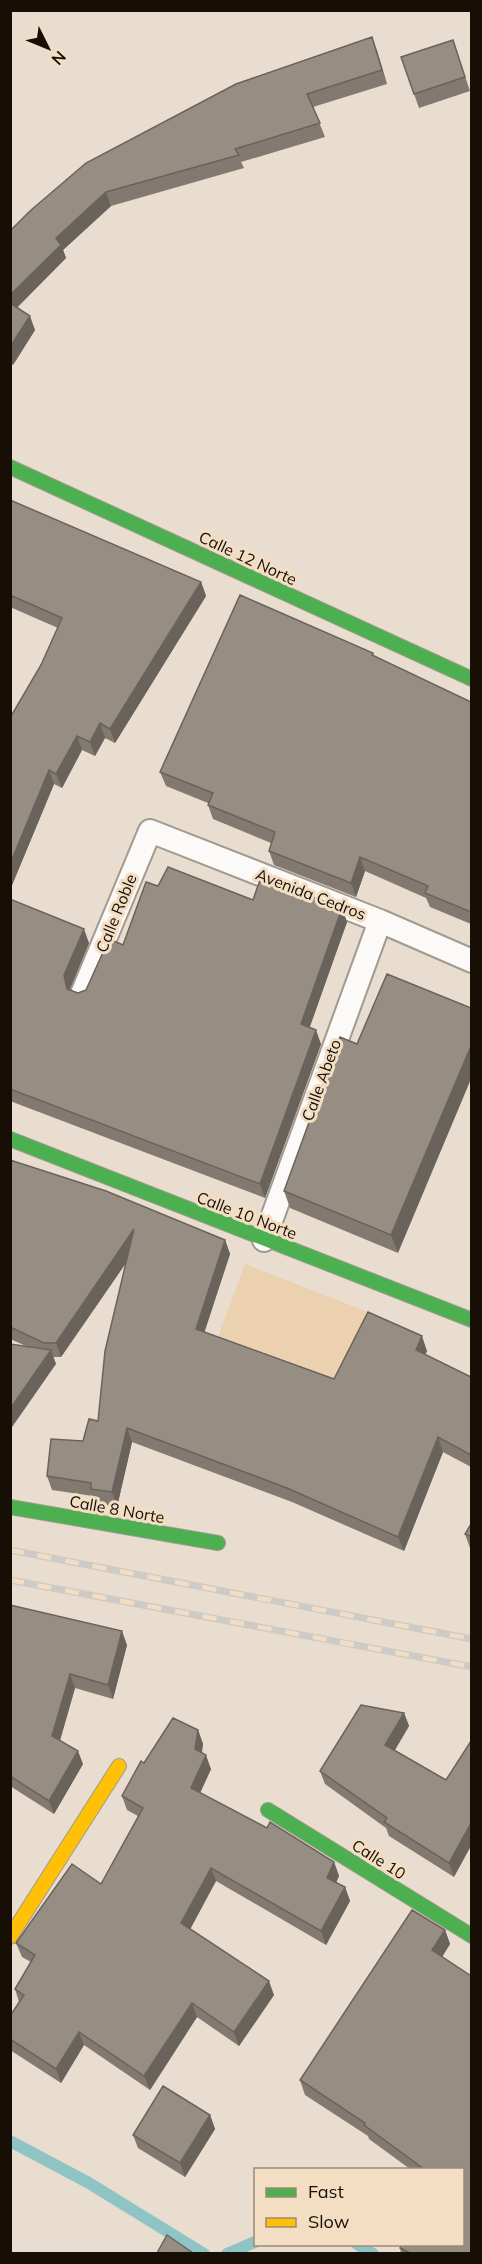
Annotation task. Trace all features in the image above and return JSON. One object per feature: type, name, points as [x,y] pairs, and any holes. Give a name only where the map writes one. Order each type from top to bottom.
[{"type":"street","name":"Calle 12 Norte","points":[[10,467],[471,679]]},
{"type":"street","name":"Calle 10 Norte","points":[[10,1139],[471,1320]]},
{"type":"street","name":"Calle 8 Norte","points":[[10,1507],[218,1543]]},
{"type":"street","points":[[10,1937],[119,1766]]},
{"type":"street","name":"Calle 10","points":[[268,1810],[471,1936]]},
{"type":"lane","name":"Avenida Cedros","points":[[150,831],[380,921],[471,961]]},
{"type":"lane","name":"Calle Roble","points":[[82,994],[150,831]]},
{"type":"lane","name":"Calle Abeto","points":[[264,1240],[380,921]]},
{"type":"shaded area","points":[[245,1264],[378,1316],[325,1421],[214,1348]]},
{"type":"building","points":[[372,37],[382,70],[307,94],[320,123],[235,149],[239,155],[106,192],[56,238],[61,245],[10,295],[10,231],[86,163],[236,84]]},
{"type":"building","points":[[453,40],[465,77],[414,94],[401,57]]},
{"type":"building","points":[[10,303],[30,316],[10,347]]},
{"type":"building","points":[[10,500],[201,582],[110,729],[100,723],[90,742],[77,736],[56,774],[49,770],[10,864],[10,718],[41,665],[62,618],[10,595]]},
{"type":"building","points":[[240,595],[373,653],[372,655],[471,702],[471,912],[425,893],[428,886],[360,857],[351,883],[269,851],[275,832],[208,805],[213,793],[160,772]]},
{"type":"building","points":[[168,867],[253,900],[261,877],[342,908],[301,1024],[316,1030],[260,1184],[10,1089],[10,899],[84,929],[64,975],[67,989],[78,993],[86,990],[109,939],[123,945],[146,882],[158,886]]},
{"type":"building","points":[[387,974],[471,1008],[471,1046],[391,1235],[284,1191],[340,1037],[357,1044]]},
{"type":"building","points":[[10,1160],[106,1191],[225,1240],[196,1329],[334,1379],[368,1312],[422,1336],[416,1350],[471,1377],[471,1455],[438,1437],[398,1537],[287,1488],[127,1428],[112,1492],[91,1489],[91,1483],[47,1476],[51,1439],[83,1441],[89,1419],[98,1421],[105,1351],[134,1229],[56,1343],[44,1343],[10,1327]]},
{"type":"building","points":[[10,1344],[51,1350],[10,1409]]},
{"type":"building","points":[[471,1524],[471,1536],[465,1534]]},
{"type":"building","points":[[10,1605],[122,1631],[108,1685],[70,1674],[52,1736],[78,1751],[49,1801],[10,1776]]},
{"type":"building","points":[[361,1705],[404,1713],[385,1745],[446,1780],[471,1741],[471,1823],[449,1863],[384,1822],[387,1818],[320,1771]]},
{"type":"building","points":[[173,1718],[198,1730],[195,1749],[206,1755],[191,1788],[267,1828],[270,1822],[334,1862],[327,1878],[345,1887],[321,1931],[211,1868],[181,1923],[269,1981],[234,2032],[192,2003],[144,2076],[79,2032],[56,2069],[10,2039],[10,2016],[24,1995],[15,1989],[35,1955],[16,1943],[72,1864],[101,1884],[143,1808],[122,1796],[141,1761],[144,1763]]},
{"type":"building","points":[[412,1910],[445,1930],[432,1950],[471,1976],[471,2253],[410,2253],[400,2248],[401,2246],[464,2246],[464,2168],[423,2168],[364,2125],[365,2123],[300,2080]]},
{"type":"building","points":[[163,2086],[210,2115],[180,2163],[133,2135]]},
{"type":"building","points":[[167,2235],[193,2253],[157,2253]]},
{"type":"waterway","points":[[10,2141],[89,2183],[204,2254]]},
{"type":"waterway","points":[[227,2254],[254,2242]]},
{"type":"waterway","points":[[360,2246],[373,2254]]},
{"type":"railway","points":[[10,1550],[472,1639]]},
{"type":"railway","points":[[10,1580],[472,1667]]},
{"type":"traffic: fast","points":[[10,467],[472,679]]},
{"type":"traffic: fast","points":[[10,1139],[472,1320]]},
{"type":"traffic: fast","points":[[10,1507],[218,1543]]},
{"type":"traffic: fast","points":[[268,1810],[472,1936]]},
{"type":"traffic: slow","points":[[10,1937],[119,1766]]}]
